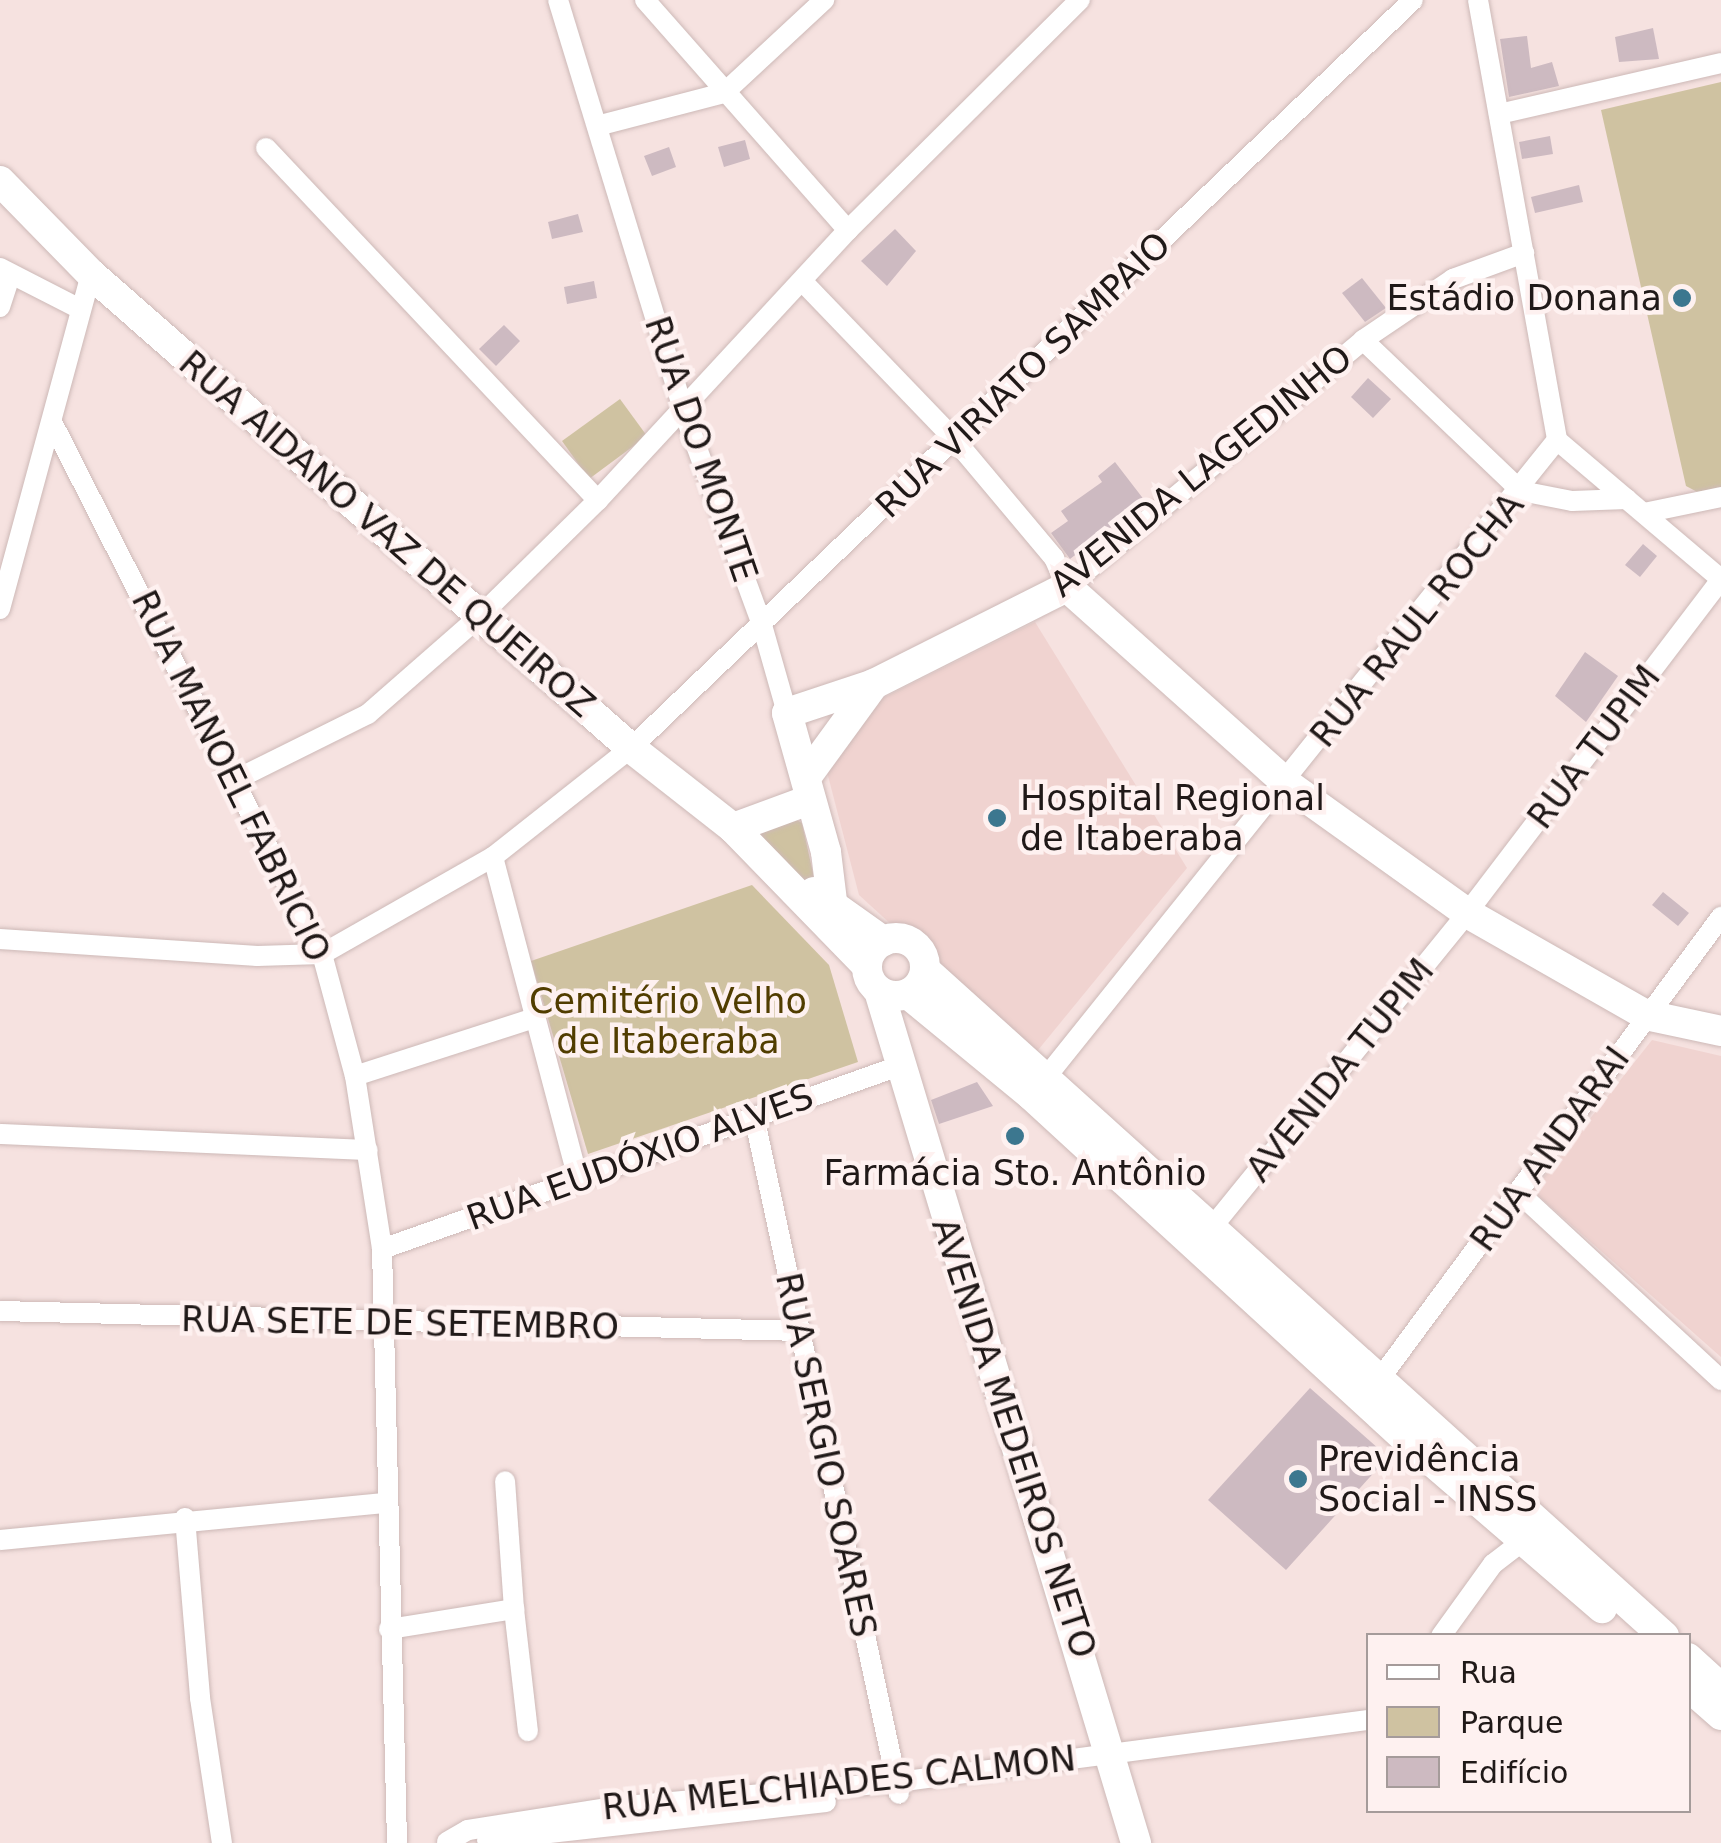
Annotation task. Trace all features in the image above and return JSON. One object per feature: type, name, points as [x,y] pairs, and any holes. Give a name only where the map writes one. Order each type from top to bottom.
[{"type":"street","name":"RUA DO MONTE","points":[[558,0],[683,410],[762,625],[826,852],[832,900]]},
{"type":"street","points":[[645,0],[848,230]]},
{"type":"street","points":[[597,126],[724,93],[824,0]]},
{"type":"street","points":[[237,779],[368,714],[480,615],[598,500],[848,230],[1080,0]]},
{"type":"street","name":"RUA VIRIATO SAMPAIO","points":[[322,954],[492,857],[631,748],[1413,0]]},
{"type":"street","points":[[1478,0],[1558,440],[1721,580]]},
{"type":"street","points":[[1500,114],[1721,63]]},
{"type":"street","points":[[266,148],[598,500]]},
{"type":"street","name":"RUA AIDANO VAZ DE QUEIROZ","points":[[0,181],[90,274],[631,748],[734,828],[893,976]]},
{"type":"street","name":"AVENIDA LAGEDINHO","points":[[787,713],[874,684],[1068,587],[1363,340],[1454,279],[1524,253]]},
{"type":"street","points":[[0,307],[5,272],[78,308]]},
{"type":"street","points":[[0,609],[90,274]]},
{"type":"street","points":[[802,282],[955,440],[1054,558],[1068,587],[1287,784],[1467,914],[1646,1015],[1721,1031]]},
{"type":"street","points":[[1363,340],[1521,491],[1572,501],[1626,500]]},
{"type":"street","name":"RUA MANOEL FABRICIO","points":[[52,422],[237,779],[322,954],[356,1076],[382,1250],[397,1843]]},
{"type":"street","name":"RUA RAUL ROCHA","points":[[1039,1086],[1287,784],[1558,440]]},
{"type":"street","points":[[1644,514],[1721,497]]},
{"type":"street","name":"RUA TUPIM","points":[[1467,914],[1721,580]]},
{"type":"street","name":"AVENIDA LAGEDINHO","points":[[808,788],[874,684]]},
{"type":"street","points":[[734,828],[808,788]]},
{"type":"street","points":[[492,857],[578,1178]]},
{"type":"street","name":"RUA AIDANO VAZ DE QUEIROZ","points":[[784,877],[832,900],[893,976]]},
{"type":"street","name":"AVENIDA TUPIM","points":[[1213,1226],[1467,914]]},
{"type":"street","name":"RUA ANDARAI","points":[[1362,1376],[1520,1194],[1646,1015],[1721,917]]},
{"type":"street","points":[[0,939],[257,956],[322,954]]},
{"type":"street","points":[[893,976],[981,1034],[1532,1533],[1592,1584],[1660,1633]]},
{"type":"street","name":"AVENIDA MEDEIROS NETO","points":[[893,976],[887,1034],[1124,1755],[1136,1843]]},
{"type":"street","points":[[356,1076],[534,1018]]},
{"type":"street","name":"RUA EUDÓXIO ALVES","points":[[382,1250],[899,1066]]},
{"type":"street","name":"RUA SERGIO SOARES","points":[[754,1116],[898,1788]]},
{"type":"street","points":[[0,1134],[368,1150]]},
{"type":"street","points":[[1111,1151],[1213,1226],[1362,1376]]},
{"type":"street","points":[[1520,1194],[1721,1380]]},
{"type":"street","name":"RUA SETE DE SETEMBRO","points":[[0,1311],[382,1325],[800,1331]]},
{"type":"street","points":[[504,1481],[528,1730]]},
{"type":"street","points":[[0,1540],[186,1518],[387,1503]]},
{"type":"street","points":[[186,1518],[200,1698],[222,1843]]},
{"type":"street","points":[[1443,1633],[1493,1564],[1532,1533]]},
{"type":"street","points":[[1592,1584],[1631,1633]]},
{"type":"street","points":[[389,1628],[514,1609]]},
{"type":"street","points":[[1691,1661],[1721,1688]]},
{"type":"street","points":[[1691,1689],[1721,1716]]},
{"type":"street","name":"RUA MELCHIADES CALMON","points":[[436,1843],[616,1825],[898,1788],[1366,1720]]},
{"type":"shaded area","name":"Hospital Regional de Itaberaba","points":[[1035,622],[1187,868],[1034,1055],[859,895],[826,768],[869,705]]},
{"type":"shaded area","points":[[1652,1040],[1721,1056],[1721,1357],[1533,1191]]},
{"type":"green space","name":"Estádio Donana","points":[[1721,82],[1721,492],[1705,496],[1686,486],[1601,110]]},
{"type":"green space","points":[[620,399],[647,436],[589,479],[562,441]]},
{"type":"green space","points":[[795,819],[802,823],[815,882],[810,885],[751,837]]},
{"type":"green space","name":"Cemitério Velho de Itaberaba","points":[[752,885],[829,965],[858,1062],[588,1154],[531,961]]},
{"type":"building","points":[[1653,28],[1659,59],[1619,62],[1615,37]]},
{"type":"building","points":[[1527,36],[1531,68],[1552,62],[1559,86],[1509,97],[1500,39]]},
{"type":"building","points":[[1550,136],[1553,154],[1522,159],[1519,142]]},
{"type":"building","points":[[745,140],[750,159],[724,167],[718,147]]},
{"type":"building","points":[[669,147],[676,167],[652,176],[644,156]]},
{"type":"building","points":[[1579,185],[1583,202],[1535,213],[1531,197]]},
{"type":"building","points":[[578,214],[583,232],[552,239],[548,222]]},
{"type":"building","points":[[895,229],[916,251],[887,286],[861,261]]},
{"type":"building","points":[[1362,278],[1386,308],[1365,322],[1342,293]]},
{"type":"building","points":[[594,281],[597,298],[567,304],[564,287]]},
{"type":"building","points":[[504,325],[520,341],[496,366],[479,349]]},
{"type":"building","points":[[1368,378],[1391,399],[1373,418],[1351,397]]},
{"type":"building","points":[[1115,462],[1145,501],[1070,559],[1051,533],[1068,521],[1061,511],[1102,482],[1098,476]]},
{"type":"building","points":[[1643,544],[1657,556],[1640,577],[1625,565]]},
{"type":"building","points":[[1585,652],[1618,676],[1586,722],[1555,696]]},
{"type":"building","points":[[1663,892],[1689,913],[1678,926],[1652,905]]},
{"type":"building","points":[[977,1082],[993,1106],[939,1124],[931,1100]]},
{"type":"building","name":"Previdência Social - INSS","points":[[1310,1388],[1388,1457],[1286,1570],[1208,1500]]},
{"type":"place","name":"Estádio Donana","points":[[1682,298]]},
{"type":"place","name":"Hospital Regional de Itaberaba","points":[[997,818]]},
{"type":"place","name":"Farmácia Sto. Antônio","points":[[1015,1136]]},
{"type":"place","name":"Previdência Social - INSS","points":[[1298,1479]]}]
